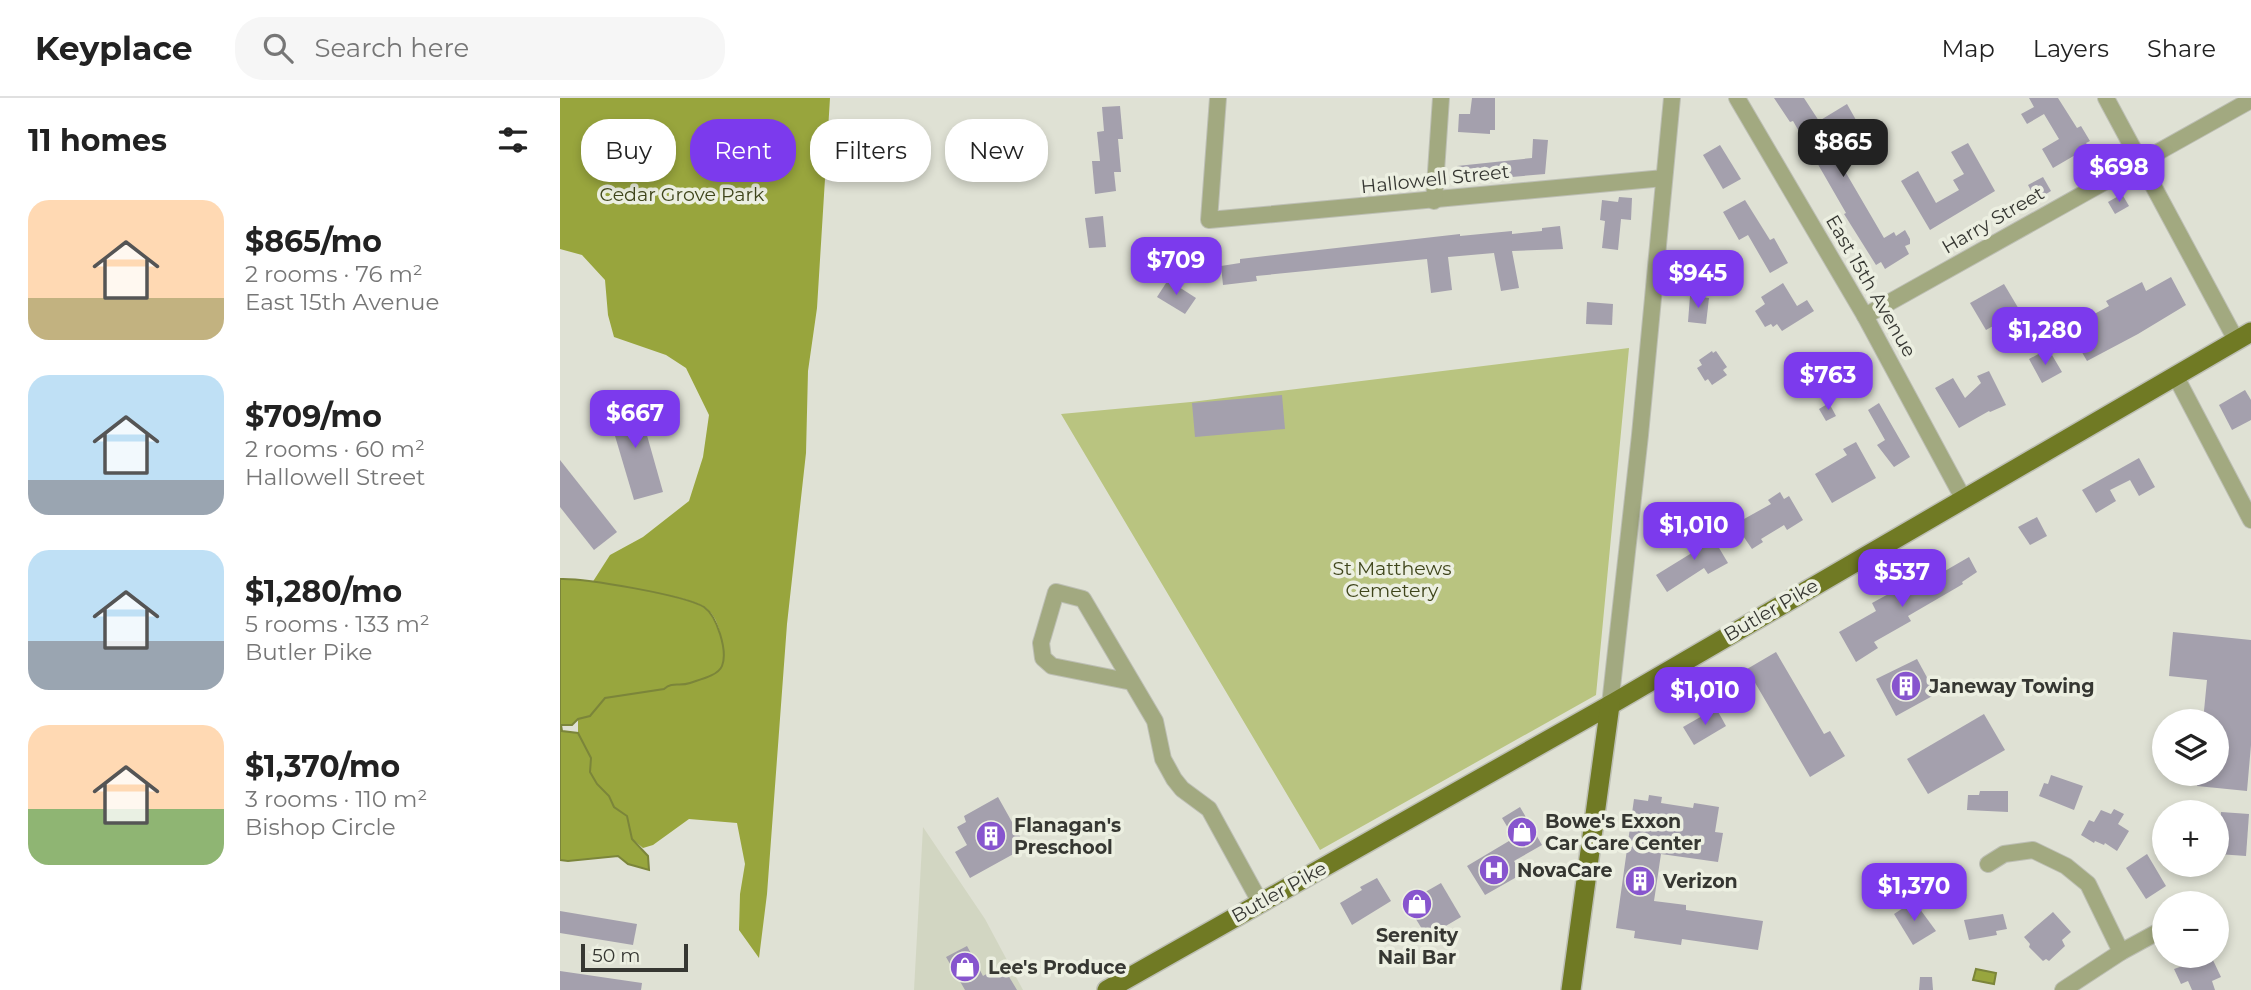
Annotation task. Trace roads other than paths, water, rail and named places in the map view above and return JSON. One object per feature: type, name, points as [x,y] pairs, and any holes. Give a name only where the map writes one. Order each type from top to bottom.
[{"type":"main road","name":"Butler Pike","points":[[1107,990],[1610,705],[2243,336]]},
{"type":"main road","points":[[1571,990],[1610,705]]},
{"type":"street","name":"Hallowell Street","points":[[1218,98],[1209,220],[1664,178]]},
{"type":"street","points":[[1434,201],[1441,98]]},
{"type":"street","points":[[1610,705],[1672,98]]},
{"type":"street","name":"East 15th Avenue","points":[[1737,98],[1866,316],[1963,498]]},
{"type":"street","points":[[2106,98],[2243,336]]},
{"type":"street","name":"Harry Street","points":[[1866,316],[2251,100]]},
{"type":"street","points":[[2175,375],[2251,520]]},
{"type":"street","points":[[1132,682],[1052,666],[1043,657],[1041,643],[1056,592],[1083,598],[1155,721],[1163,759],[1174,779],[1182,789],[1209,809],[1259,902]]},
{"type":"street","points":[[1987,864],[2004,855],[2034,850],[2066,866],[2088,884],[2121,952]]},
{"type":"street","points":[[2063,990],[2152,935]]},
{"type":"place","name":"Janeway Towing","points":[[1906,686]]},
{"type":"place","name":"Bowe's Exxon Car Care Center","points":[[1522,832]]},
{"type":"place","name":"Flanagan's Preschool","points":[[991,836]]},
{"type":"place","name":"NovaCare","points":[[1494,870]]},
{"type":"place","name":"Verizon","points":[[1640,881]]},
{"type":"place","name":"Serenity Nail Bar","points":[[1417,904]]},
{"type":"place","name":"Lee's Produce","points":[[965,967]]},
{"type":"park label","name":"Cedar Grove Park","points":[[682,194]]},
{"type":"park label","name":"St Matthews Cemetery","points":[[1392,579]]}]
